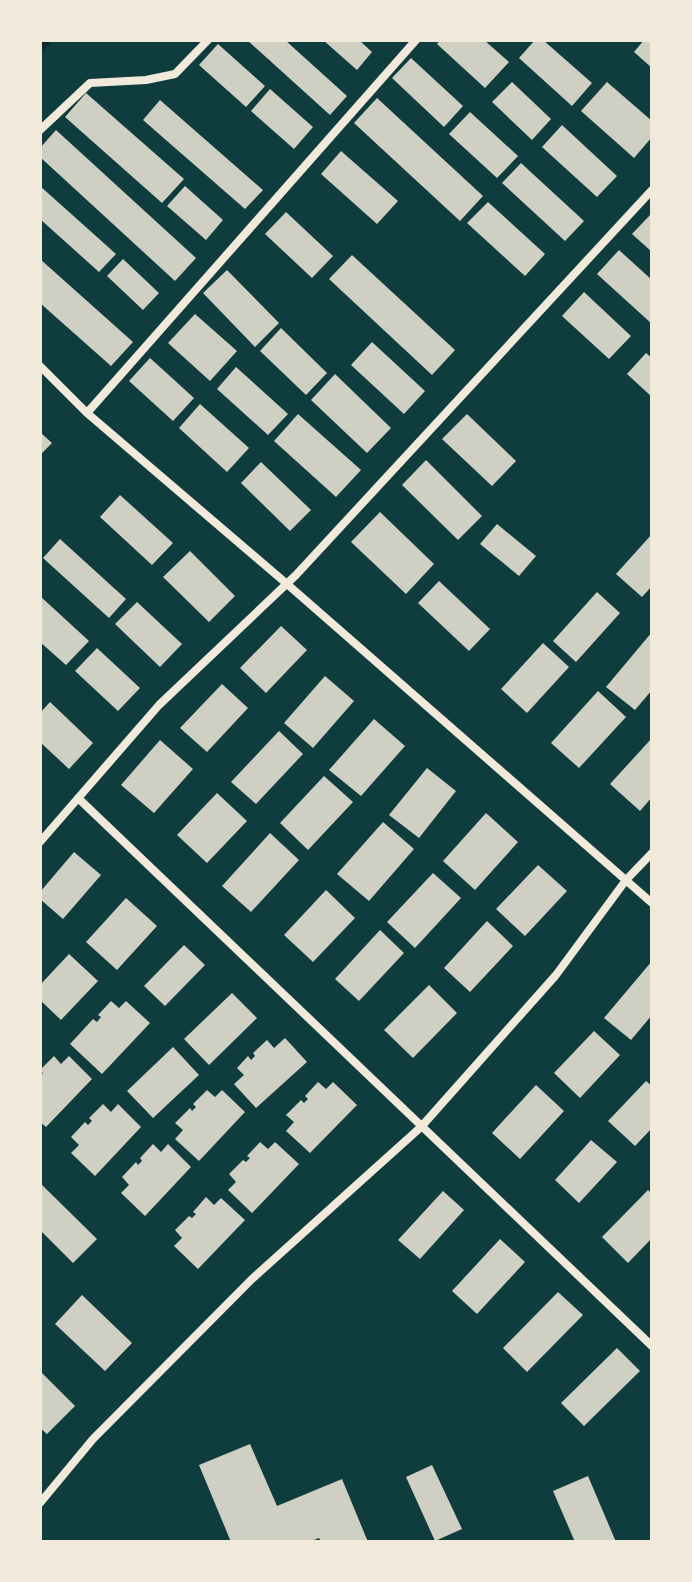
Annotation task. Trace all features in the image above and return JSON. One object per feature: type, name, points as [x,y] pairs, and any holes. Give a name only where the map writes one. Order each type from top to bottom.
[{"type":"street","points":[[40,130],[90,83],[146,80],[175,74],[208,40]]},
{"type":"street","points":[[87,413],[416,40]]},
{"type":"street","points":[[40,842],[159,705],[287,584],[652,190]]},
{"type":"street","points":[[40,366],[87,413],[652,903]]},
{"type":"street","points":[[78,798],[652,1346]]},
{"type":"street","points":[[40,1503],[93,1439],[252,1279],[421,1127],[556,975],[626,880],[652,853]]},
{"type":"building","points":[[247,40],[285,40],[347,96],[330,115]]},
{"type":"building","points":[[323,40],[359,40],[372,52],[357,70]]},
{"type":"building","points":[[440,40],[484,40],[509,62],[485,88],[437,44]]},
{"type":"building","points":[[535,40],[543,40],[592,83],[572,106],[519,58]]},
{"type":"building","points":[[644,40],[652,40],[652,68],[634,52]]},
{"type":"building","points":[[218,44],[265,86],[246,107],[199,65]]},
{"type":"building","points":[[411,58],[463,106],[444,127],[392,78]]},
{"type":"building","points":[[512,82],[551,119],[532,140],[492,102]]},
{"type":"building","points":[[607,82],[652,121],[652,137],[634,158],[581,111]]},
{"type":"building","points":[[270,89],[313,127],[294,149],[251,111]]},
{"type":"building","points":[[86,93],[184,179],[162,203],[65,117]]},
{"type":"building","points":[[377,98],[483,196],[460,221],[354,123]]},
{"type":"building","points":[[160,100],[263,190],[245,209],[143,120]]},
{"type":"building","points":[[470,112],[518,156],[497,178],[449,134]]},
{"type":"building","points":[[562,125],[617,176],[597,197],[542,147]]},
{"type":"building","points":[[56,130],[196,258],[175,281],[40,157],[40,148]]},
{"type":"building","points":[[341,151],[398,201],[377,224],[321,174]]},
{"type":"building","points":[[521,163],[584,221],[565,241],[502,183]]},
{"type":"building","points":[[40,186],[116,254],[99,272],[40,219]]},
{"type":"building","points":[[185,186],[223,220],[206,240],[167,206]]},
{"type":"building","points":[[488,202],[545,254],[525,276],[467,223]]},
{"type":"building","points":[[286,212],[333,256],[312,278],[265,234]]},
{"type":"building","points":[[652,213],[652,252],[632,234]]},
{"type":"building","points":[[619,250],[652,280],[652,324],[597,274]]},
{"type":"building","points":[[352,255],[455,350],[432,375],[329,279]]},
{"type":"building","points":[[40,259],[133,342],[111,366],[40,303]]},
{"type":"building","points":[[123,259],[159,293],[143,310],[107,276]]},
{"type":"building","points":[[227,270],[279,323],[255,347],[203,293]]},
{"type":"building","points":[[584,292],[631,336],[609,359],[562,316]]},
{"type":"building","points":[[195,314],[237,351],[210,381],[168,343]]},
{"type":"building","points":[[281,328],[327,373],[306,395],[260,351]]},
{"type":"building","points":[[372,342],[425,391],[404,414],[351,365]]},
{"type":"building","points":[[646,353],[652,358],[652,397],[627,374]]},
{"type":"building","points":[[150,358],[194,398],[173,421],[129,381]]},
{"type":"building","points":[[236,367],[288,414],[268,435],[217,389]]},
{"type":"building","points":[[335,374],[391,428],[367,453],[311,400]]},
{"type":"building","points":[[200,404],[249,448],[227,472],[179,428]]},
{"type":"building","points":[[298,414],[361,470],[336,497],[274,441]]},
{"type":"building","points":[[467,414],[516,461],[492,486],[442,439]]},
{"type":"building","points":[[40,432],[52,443],[40,455]]},
{"type":"building","points":[[426,460],[482,516],[458,540],[402,485]]},
{"type":"building","points":[[261,462],[311,510],[290,531],[241,483]]},
{"type":"building","points":[[120,495],[173,543],[152,565],[100,517]]},
{"type":"building","points":[[380,512],[434,564],[406,594],[351,542]]},
{"type":"building","points":[[497,524],[536,556],[519,576],[480,544]]},
{"type":"building","points":[[652,534],[652,586],[642,597],[616,574]]},
{"type":"building","points":[[60,539],[126,599],[109,618],[43,558]]},
{"type":"building","points":[[190,551],[235,596],[209,622],[163,577]]},
{"type":"building","points":[[439,581],[490,629],[469,651],[418,603]]},
{"type":"building","points":[[597,592],[620,613],[576,662],[553,641]]},
{"type":"building","points":[[40,596],[89,641],[66,665],[40,642]]},
{"type":"building","points":[[137,602],[182,644],[160,667],[115,624]]},
{"type":"building","points":[[281,626],[307,650],[266,693],[240,668]]},
{"type":"building","points":[[652,632],[652,690],[635,710],[606,687]]},
{"type":"building","points":[[543,643],[569,667],[527,713],[501,689]]},
{"type":"building","points":[[97,648],[140,688],[118,711],[75,671]]},
{"type":"building","points":[[325,676],[354,701],[313,748],[284,723]]},
{"type":"building","points":[[222,684],[248,708],[207,752],[180,728]]},
{"type":"building","points":[[598,691],[626,717],[579,768],[551,743]]},
{"type":"building","points":[[50,702],[93,743],[69,769],[40,742],[40,713]]},
{"type":"building","points":[[374,719],[405,746],[361,796],[329,770]]},
{"type":"building","points":[[279,731],[303,754],[256,804],[231,782]]},
{"type":"building","points":[[652,738],[652,797],[640,811],[610,784]]},
{"type":"building","points":[[160,740],[193,769],[154,813],[121,785]]},
{"type":"building","points":[[427,768],[456,791],[419,838],[389,815]]},
{"type":"building","points":[[324,776],[353,802],[308,850],[280,823]]},
{"type":"building","points":[[217,793],[247,821],[207,863],[177,835]]},
{"type":"building","points":[[486,813],[518,842],[475,890],[443,861]]},
{"type":"building","points":[[383,822],[414,849],[369,901],[337,874]]},
{"type":"building","points":[[270,833],[299,860],[251,912],[222,886]]},
{"type":"building","points":[[74,852],[101,875],[63,919],[40,899],[40,892]]},
{"type":"building","points":[[538,865],[567,891],[525,936],[496,909]]},
{"type":"building","points":[[433,873],[461,898],[415,948],[387,922]]},
{"type":"building","points":[[326,890],[355,918],[313,962],[284,935]]},
{"type":"building","points":[[126,898],[157,926],[117,970],[86,942]]},
{"type":"building","points":[[487,921],[513,946],[470,992],[444,968]]},
{"type":"building","points":[[380,930],[404,953],[359,1001],[335,979]]},
{"type":"building","points":[[184,945],[205,965],[165,1006],[144,986]]},
{"type":"building","points":[[69,954],[98,981],[61,1020],[40,1000],[40,985]]},
{"type":"building","points":[[652,961],[652,1015],[631,1040],[604,1018]]},
{"type":"building","points":[[429,985],[457,1013],[413,1058],[384,1030]]},
{"type":"building","points":[[232,993],[257,1018],[209,1065],[184,1039]]},
{"type":"building","points":[[111,1001],[119,1008],[126,1001],[150,1023],[102,1074],[70,1044],[93,1019],[97,1022],[101,1017],[98,1015]]},
{"type":"building","points":[[594,1031],[620,1055],[580,1098],[554,1073]]},
{"type":"building","points":[[285,1038],[307,1062],[256,1108],[234,1084],[244,1075],[237,1068],[248,1056],[251,1060],[255,1056],[253,1053],[267,1040],[274,1048]]},
{"type":"building","points":[[173,1047],[199,1075],[153,1118],[127,1091]]},
{"type":"building","points":[[54,1056],[61,1064],[69,1056],[92,1079],[46,1127],[40,1122],[40,1076],[43,1073],[40,1070]]},
{"type":"building","points":[[646,1081],[652,1086],[652,1128],[635,1146],[608,1121]]},
{"type":"building","points":[[318,1082],[326,1089],[333,1082],[357,1105],[310,1153],[286,1131],[294,1122],[286,1115],[301,1100],[304,1103],[308,1099],[305,1096]]},
{"type":"building","points":[[536,1085],[564,1111],[520,1159],[492,1133]]},
{"type":"building","points":[[207,1090],[215,1097],[222,1090],[245,1112],[199,1161],[175,1139],[183,1130],[175,1123],[190,1108],[192,1111],[196,1107],[193,1104]]},
{"type":"building","points":[[103,1104],[111,1112],[118,1104],[141,1127],[95,1176],[71,1153],[79,1145],[71,1137],[85,1122],[88,1125],[92,1121],[89,1118]]},
{"type":"building","points":[[591,1140],[617,1162],[579,1203],[555,1180]]},
{"type":"building","points":[[260,1142],[268,1149],[275,1142],[299,1164],[252,1213],[228,1190],[236,1182],[229,1174],[243,1160],[246,1162],[250,1158],[247,1156]]},
{"type":"building","points":[[153,1144],[161,1152],[168,1144],[191,1167],[145,1216],[121,1193],[129,1185],[122,1177],[136,1162],[138,1165],[142,1161],[140,1158]]},
{"type":"building","points":[[40,1183],[97,1239],[73,1263],[40,1230]]},
{"type":"building","points":[[648,1190],[652,1194],[652,1238],[628,1263],[602,1237]]},
{"type":"building","points":[[443,1191],[464,1210],[420,1259],[398,1240]]},
{"type":"building","points":[[206,1197],[214,1205],[221,1198],[245,1220],[198,1269],[174,1246],[182,1238],[175,1230],[189,1216],[192,1218],[196,1214],[193,1212]]},
{"type":"building","points":[[500,1239],[525,1262],[477,1314],[452,1291]]},
{"type":"building","points":[[558,1292],[583,1315],[527,1372],[503,1348]]},
{"type":"building","points":[[82,1295],[132,1343],[105,1371],[55,1324]]},
{"type":"building","points":[[617,1348],[640,1371],[584,1426],[561,1403]]},
{"type":"building","points":[[40,1371],[75,1406],[47,1434],[40,1428]]},
{"type":"building","points":[[250,1444],[277,1506],[342,1479],[368,1542],[321,1542],[319,1538],[309,1542],[231,1542],[199,1465]]},
{"type":"building","points":[[432,1465],[462,1529],[435,1541],[406,1477]]},
{"type":"building","points":[[588,1476],[616,1542],[575,1542],[553,1491]]},
{"type":"waterway","points":[[40,49],[48,40]]}]
